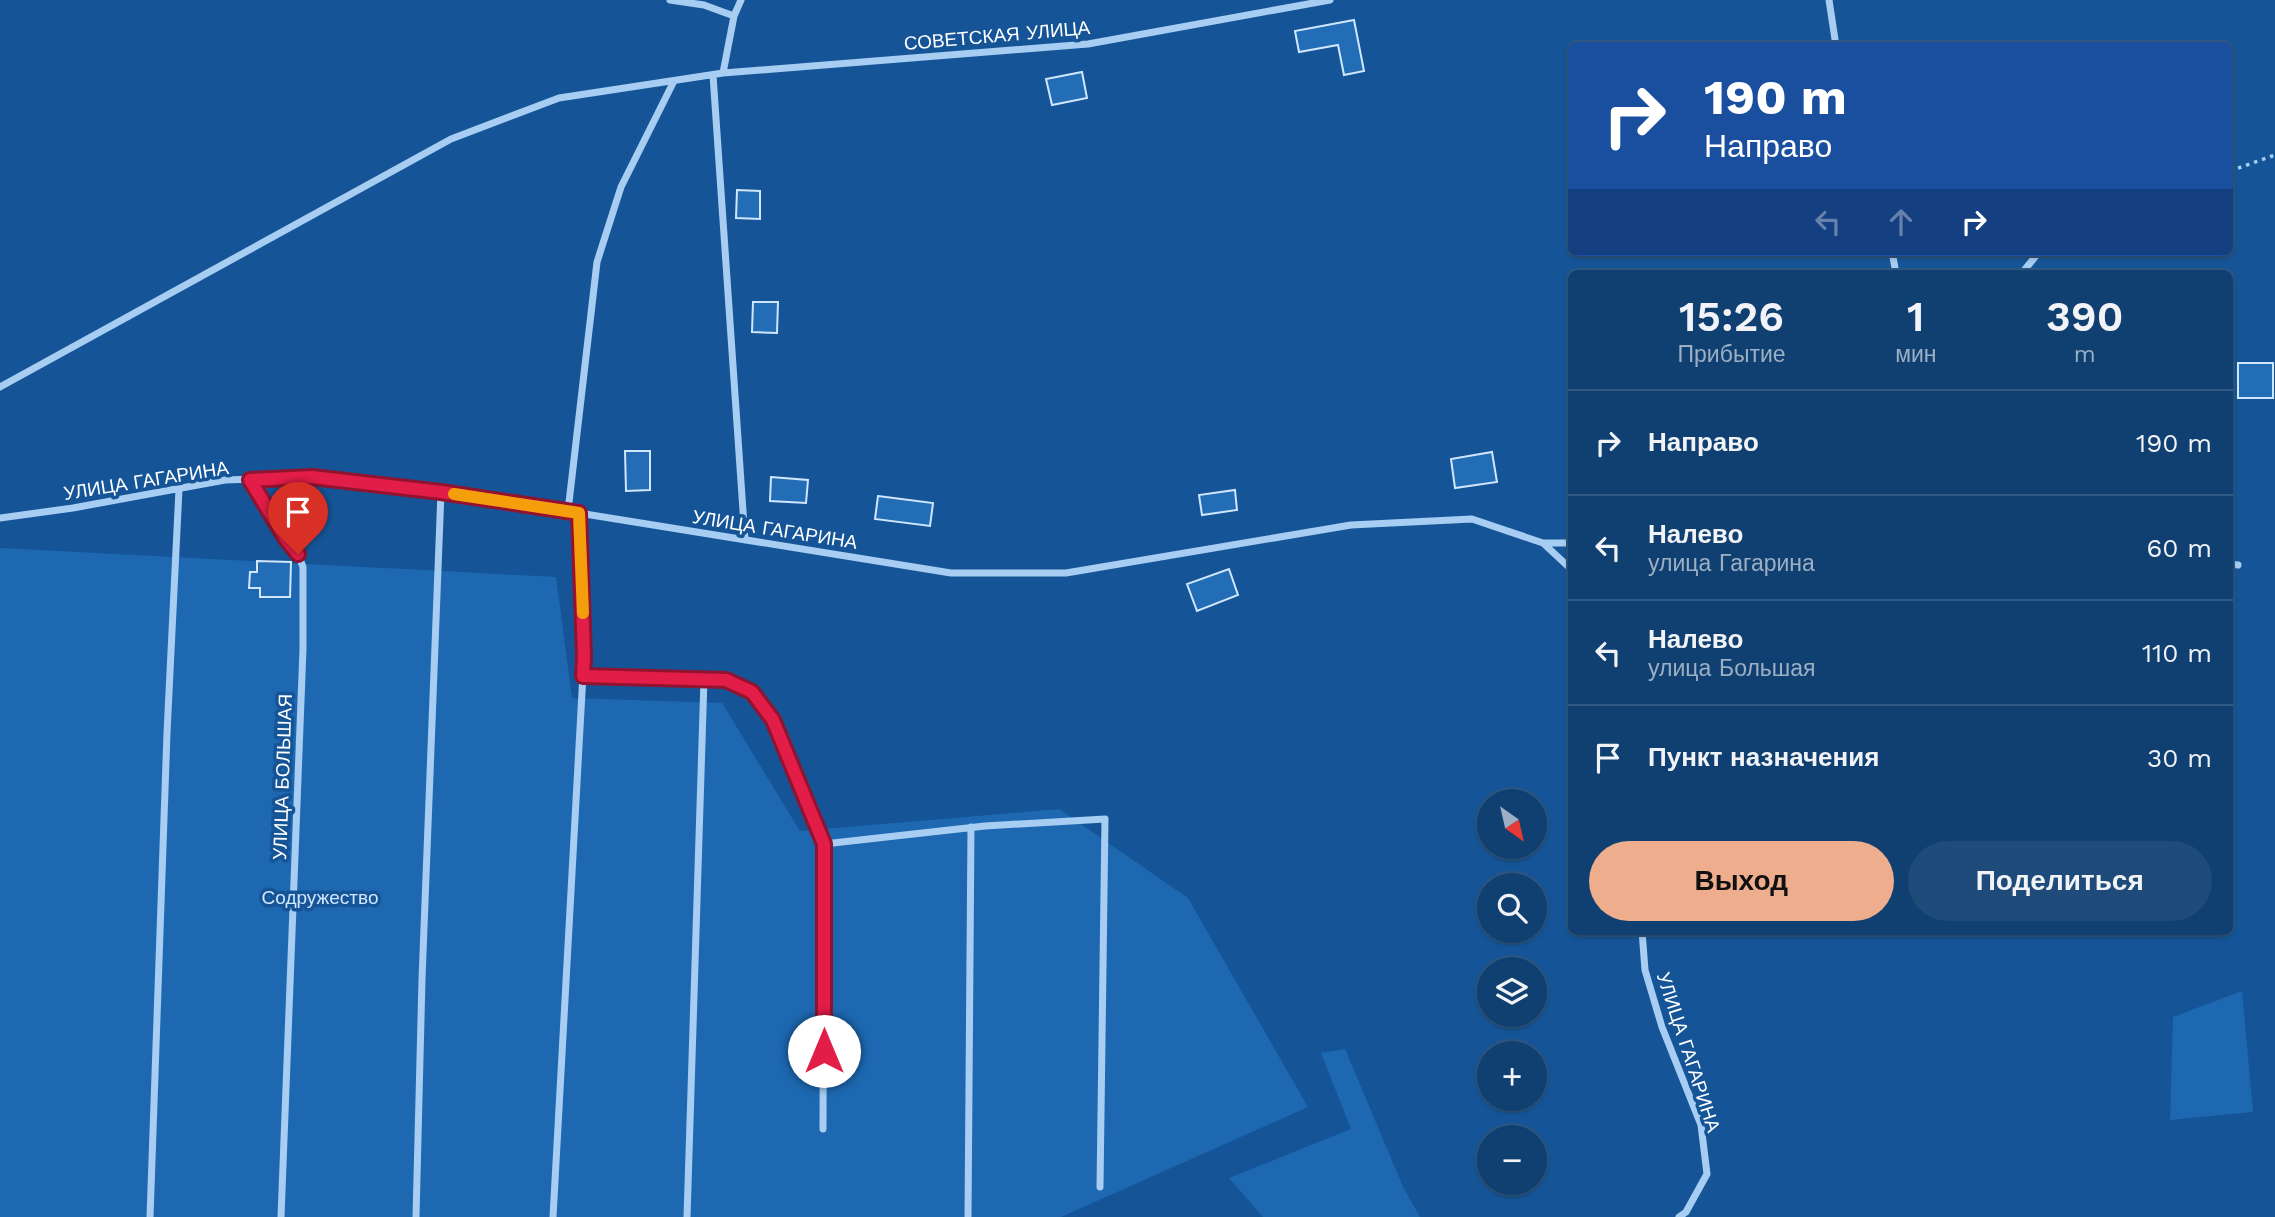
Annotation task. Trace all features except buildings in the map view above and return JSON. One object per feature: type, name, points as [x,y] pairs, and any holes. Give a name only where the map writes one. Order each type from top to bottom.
[{"type":"street","points":[[670,0],[704,5],[734,16]]},
{"type":"street","points":[[723,74],[734,16],[741,0]]},
{"type":"street","name":"СОВЕТСКАЯ УЛИЦА","points":[[0,387],[451,139],[559,98],[713,75],[1088,44],[1330,0]]},
{"type":"street","points":[[1829,0],[1835,42]]},
{"type":"street","points":[[713,75],[745,540]]},
{"type":"street","points":[[568,511],[597,262],[621,187],[674,81]]},
{"type":"street","points":[[2024,270],[2036,256]]},
{"type":"street","name":"УЛИЦА ГАГАРИНА","points":[[0,518],[73,508],[225,480],[312,477],[441,492],[568,511],[951,573],[1066,573],[1351,525],[1472,519],[1543,543],[1568,543]]},
{"type":"street","name":"УЛИЦА БОЛЬШАЯ","points":[[250,480],[298,554],[303,567],[303,649],[281,1217]]},
{"type":"street","points":[[150,1217],[167,733],[179,489]]},
{"type":"street","points":[[416,1217],[422,979],[441,492]]},
{"type":"street","points":[[553,1217],[584,656],[579,513]]},
{"type":"street","name":"УЛИЦА ГАГАРИНА","points":[[1543,543],[1568,566]]},
{"type":"street","points":[[583,676],[726,680],[752,692],[773,720],[824,844],[823,1129]]},
{"type":"street","points":[[687,1217],[704,680]]},
{"type":"street","points":[[824,844],[971,827],[1105,819],[1100,1187]]},
{"type":"street","points":[[968,1217],[971,827]]},
{"type":"street","name":"УЛИЦА ГАГАРИНА","points":[[1642,935],[1645,970],[1662,1027],[1701,1125],[1707,1174],[1686,1212],[1679,1217]]},
{"type":"path","points":[[2233,170],[2275,155]]},
{"type":"green space","name":"Содружество","points":[[0,548],[556,577],[572,698],[722,703],[800,831],[1059,809],[1188,898],[1308,1107],[1061,1217],[0,1217]]},
{"type":"green space","points":[[2242,991],[2253,1112],[2170,1120],[2173,1017]]},
{"type":"green space","points":[[1345,1049],[1404,1189],[1420,1217],[1263,1217],[1229,1178],[1351,1129],[1321,1053]]},
{"type":"slow traffic","points":[[454,494],[579,513],[583,613]]},
{"type":"route","points":[[298,554],[250,480],[312,477],[441,492],[579,513],[583,676],[726,680],[752,692],[773,720],[824,844],[824,1051]]}]
